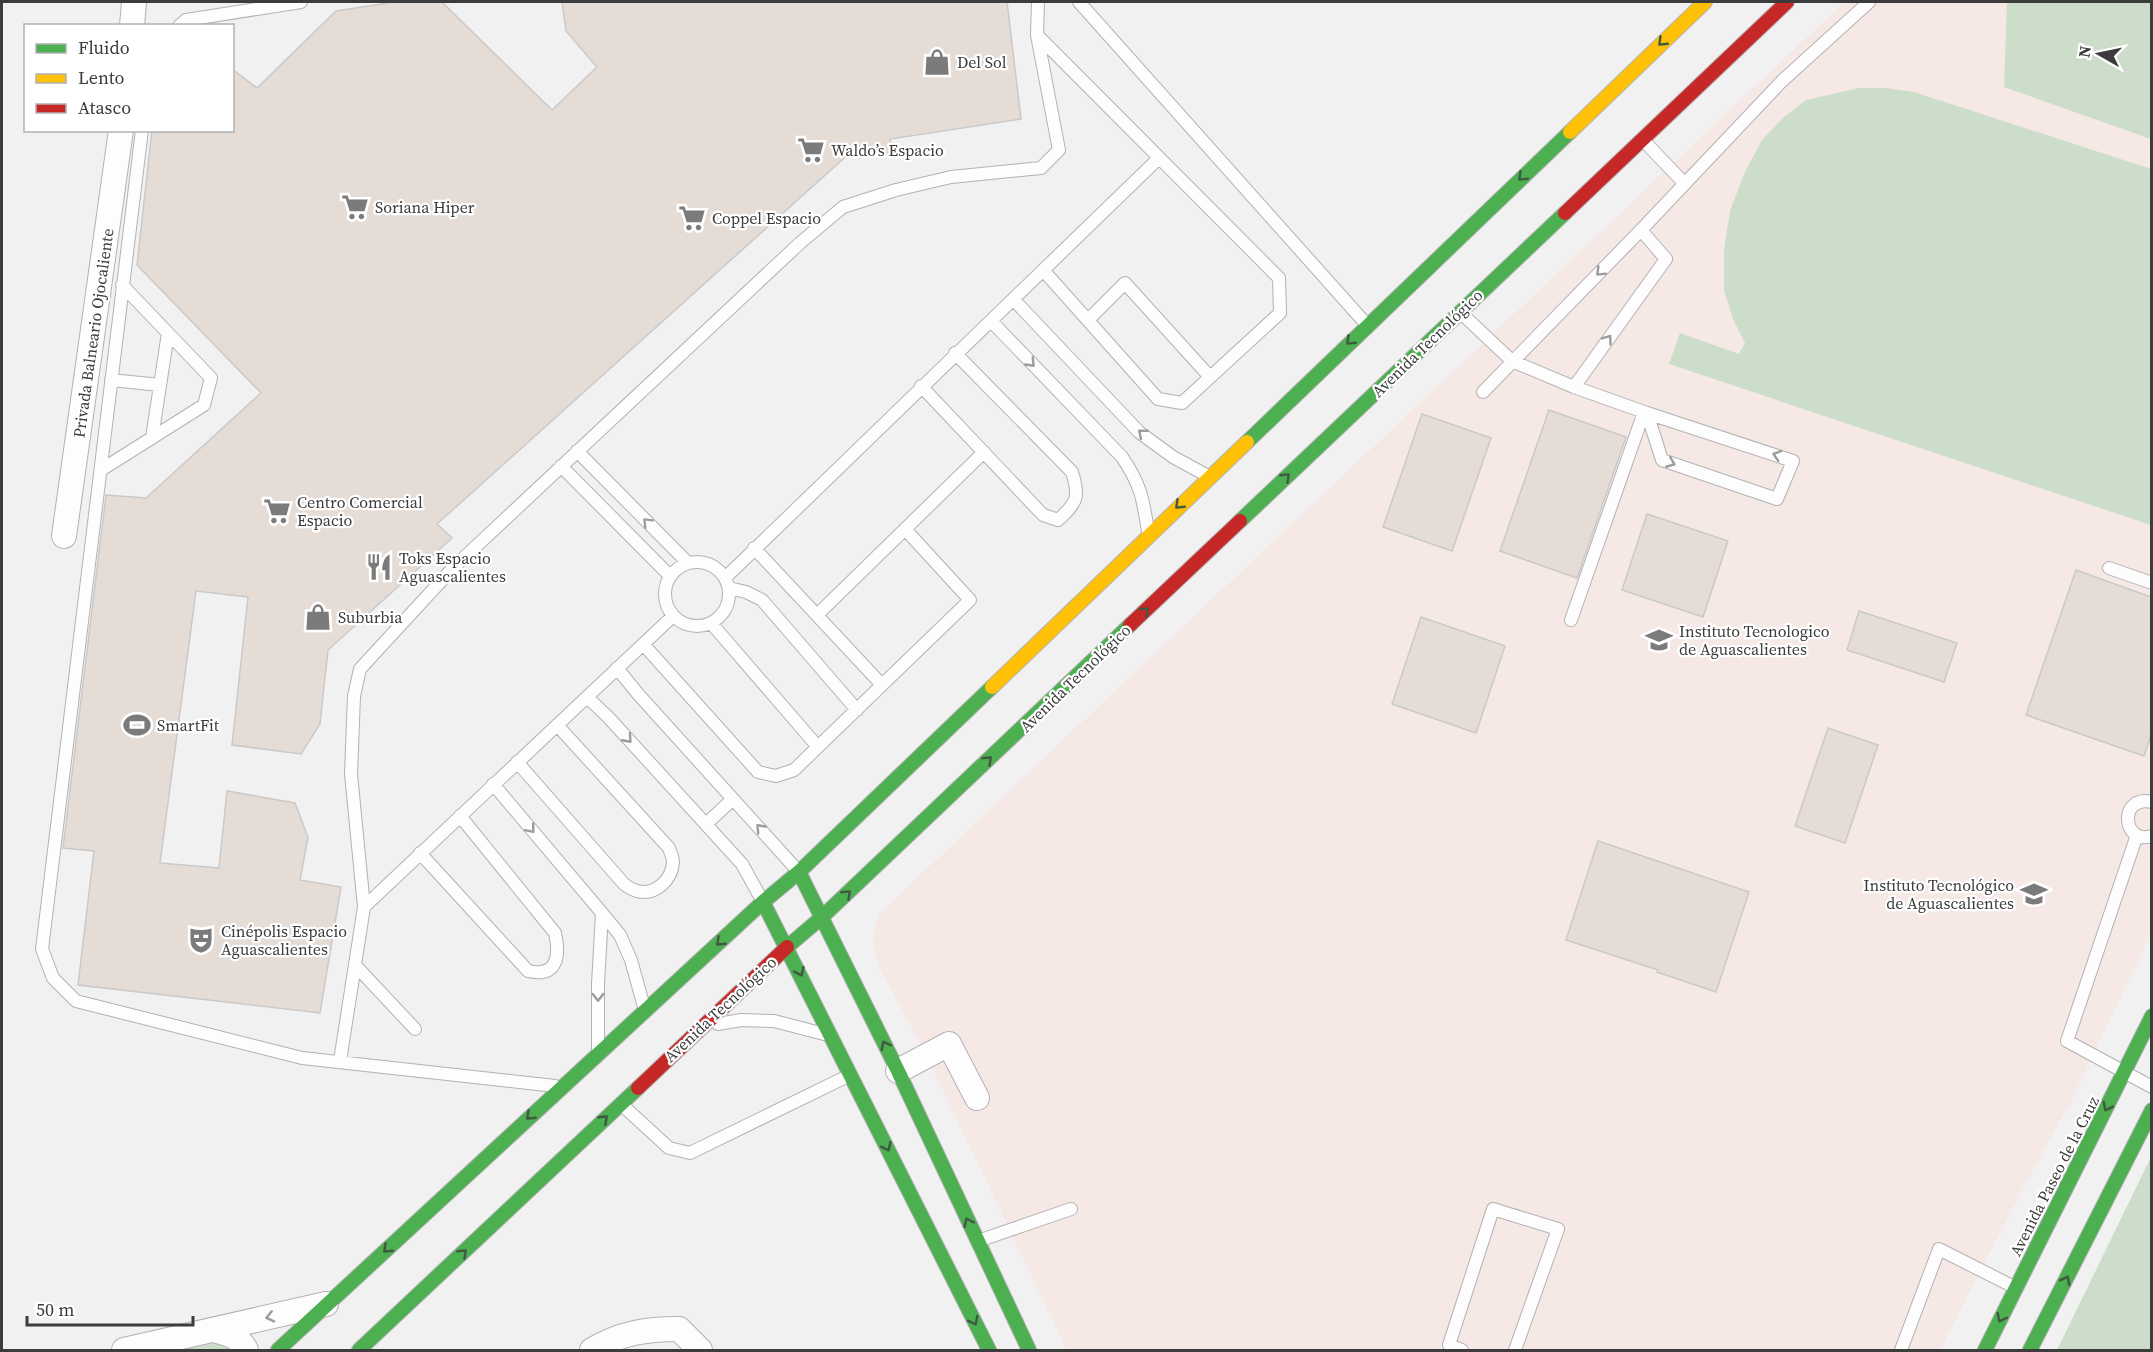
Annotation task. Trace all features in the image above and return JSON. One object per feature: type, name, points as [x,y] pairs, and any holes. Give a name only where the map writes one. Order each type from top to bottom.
[{"type":"main road","points":[[278,1350],[598,1053],[799,872],[1705,2]]},
{"type":"main road","name":"Avenida Tecnológico","points":[[359,1350],[699,1027],[821,918],[1787,2]]},
{"type":"main road","points":[[799,872],[898,1071],[1029,1350]]},
{"type":"main road","points":[[763,902],[989,1350]]},
{"type":"main road","name":"Avenida Paseo de la Cruz","points":[[1984,1350],[2151,1016]]},
{"type":"main road","points":[[2030,1350],[2151,1110]]},
{"type":"street","points":[[132,24],[134,2]]},
{"type":"street","name":"Privada Balneario Ojocaliente","points":[[64,536],[121,132]]},
{"type":"street","points":[[898,1071],[949,1044],[977,1098]]},
{"type":"street","points":[[124,1350],[327,1304]]},
{"type":"street","points":[[602,1345],[648,1329],[679,1329],[700,1350]]},
{"type":"street","points":[[214,1330],[234,1335],[242,1342],[246,1350]]},
{"type":"street","points":[[602,1345],[634,1350]]},
{"type":"lane","points":[[181,24],[186,20],[301,2]]},
{"type":"lane","points":[[339,1061],[364,907],[351,774],[354,696],[360,669],[454,567],[800,243],[843,207],[896,190],[951,177],[1041,168],[1059,150],[1037,35],[1038,2]]},
{"type":"lane","points":[[1483,392],[1782,81],[1869,2]]},
{"type":"lane","points":[[1083,3],[1367,325]]},
{"type":"lane","points":[[1037,35],[1280,278],[1280,313],[1182,403],[1158,399],[1043,270]]},
{"type":"lane","points":[[142,132],[42,950],[53,978],[76,1001],[302,1058],[562,1087]]},
{"type":"lane","points":[[1642,140],[1685,184]]},
{"type":"lane","points":[[857,710],[762,600],[727,583],[718,570],[709,564],[688,563],[678,568],[670,576],[665,597],[673,616],[691,626],[702,626],[720,617],[726,609],[727,583],[754,548],[1159,158]]},
{"type":"lane","points":[[1574,387],[1666,259],[1641,230]]},
{"type":"lane","points":[[1088,320],[1125,283],[1210,377]]},
{"type":"lane","points":[[100,470],[204,405],[211,378],[122,285]]},
{"type":"lane","points":[[1013,299],[1139,432],[1173,457],[1209,476]]},
{"type":"lane","points":[[1460,312],[1512,360],[1574,387],[1645,413],[1793,461],[1777,499],[1662,460],[1645,413]]},
{"type":"lane","points":[[991,321],[1122,457],[1136,478],[1143,498],[1149,534]]},
{"type":"lane","points":[[152,438],[168,333]]},
{"type":"lane","points":[[921,386],[1042,515],[1058,520],[1074,506],[1077,487],[1072,472],[955,353]]},
{"type":"lane","points":[[111,380],[160,385]]},
{"type":"lane","points":[[1571,620],[1645,413]]},
{"type":"lane","points":[[577,451],[688,563]]},
{"type":"lane","points":[[816,615],[984,453]]},
{"type":"lane","points":[[561,466],[670,576]]},
{"type":"lane","points":[[643,644],[758,772],[776,776],[794,770],[970,600],[905,529]]},
{"type":"lane","points":[[754,548],[882,686]]},
{"type":"lane","points":[[2109,568],[2151,583]]},
{"type":"lane","points":[[364,907],[673,616]]},
{"type":"lane","points":[[711,623],[818,747]]},
{"type":"lane","points":[[617,668],[799,872]]},
{"type":"lane","points":[[587,697],[609,718],[742,864],[763,902]]},
{"type":"lane","points":[[517,762],[624,884],[636,891],[648,892],[662,886],[669,875],[673,860],[669,848],[557,725]]},
{"type":"lane","points":[[493,784],[620,935],[631,960],[645,1010]]},
{"type":"lane","points":[[706,824],[733,800]]},
{"type":"lane","points":[[2151,802],[2144,800],[2135,804],[2129,811],[2127,820],[2130,829],[2137,835],[2151,836]]},
{"type":"lane","points":[[420,853],[528,971],[537,973],[547,970],[557,962],[559,949],[555,933],[460,816]]},
{"type":"lane","points":[[2137,835],[2067,1041],[2151,1087]]},
{"type":"lane","points":[[598,1053],[598,984],[602,913]]},
{"type":"lane","points":[[355,965],[415,1029]]},
{"type":"lane","points":[[699,1027],[741,1020],[774,1021],[832,1036]]},
{"type":"lane","points":[[620,1104],[669,1148],[690,1153],[851,1075]]},
{"type":"lane","points":[[977,1242],[1071,1209]]},
{"type":"lane","points":[[1462,1350],[1449,1346],[1493,1209],[1558,1229],[1515,1350]]},
{"type":"lane","points":[[1902,1350],[1939,1250],[2016,1288]]},
{"type":"shaded area","name":"Instituto Tecnologico de Aguascalientes","points":[[1844,2],[2151,2],[2151,934],[2071,1101],[2021,1192],[1940,1350],[1067,1350],[926,1055],[879,967],[873,939],[878,915]]},
{"type":"green space","points":[[2007,2],[2151,2],[2151,139],[2004,87]]},
{"type":"green space","points":[[1859,88],[1885,88],[1914,92],[2151,169],[2151,525],[1669,364],[1680,333],[1739,354],[1745,343],[1733,319],[1724,290],[1724,251],[1730,211],[1744,174],[1762,140],[1784,117],[1806,100]]},
{"type":"green space","points":[[2151,1157],[2151,1350],[2057,1350]]},
{"type":"green space","points":[[219,1341],[236,1350],[180,1350]]},
{"type":"building","name":"Centro Comercial Espacio","points":[[395,2],[442,2],[552,110],[597,67],[566,31],[562,2],[1007,2],[1021,119],[890,139],[893,152],[858,158],[851,152],[437,524],[452,538],[328,650],[320,724],[301,754],[232,745],[248,597],[196,591],[160,863],[219,868],[227,791],[295,803],[308,837],[300,880],[341,887],[320,1013],[78,985],[94,851],[63,848],[106,495],[146,498],[261,393],[137,265],[152,132],[234,132],[234,71],[257,88],[336,11]]},
{"type":"building","points":[[1549,410],[1626,437],[1577,578],[1500,551]]},
{"type":"building","points":[[1422,414],[1491,438],[1452,551],[1383,527]]},
{"type":"building","points":[[1647,514],[1728,541],[1703,617],[1622,590]]},
{"type":"building","points":[[2076,570],[2151,597],[2151,735],[2144,756],[2026,715]]},
{"type":"building","points":[[1859,611],[1957,643],[1944,682],[1847,650]]},
{"type":"building","points":[[1421,617],[1505,646],[1476,733],[1392,704]]},
{"type":"building","points":[[1828,728],[1878,745],[1845,843],[1795,826]]},
{"type":"building","points":[[1598,841],[1749,892],[1716,992],[1566,940]]},
{"type":"traffic: fast","points":[[1247,442],[1570,132]]},
{"type":"traffic: fast","points":[[1240,521],[1565,213]]},
{"type":"traffic: fast","points":[[787,947],[821,918],[1130,625]]},
{"type":"traffic: fast","points":[[989,1350],[763,902],[799,872],[992,687]]},
{"type":"traffic: fast","points":[[799,872],[898,1071],[1029,1350]]},
{"type":"traffic: fast","points":[[278,1350],[763,902]]},
{"type":"traffic: fast","points":[[1985,1350],[2152,1016]]},
{"type":"traffic: fast","points":[[359,1350],[638,1088]]},
{"type":"traffic: fast","points":[[2030,1350],[2152,1110]]},
{"type":"traffic: slow","points":[[1570,132],[1705,2]]},
{"type":"traffic: slow","points":[[992,687],[1247,442]]},
{"type":"traffic: jam","points":[[1565,213],[1787,2]]},
{"type":"traffic: jam","points":[[1130,625],[1240,521]]},
{"type":"traffic: jam","points":[[638,1088],[787,947]]},
{"type":"place","name":"Del Sol","points":[[937,62]]},
{"type":"place","name":"Waldo’s Espacio","points":[[811,150]]},
{"type":"place","name":"Soriana Hiper","points":[[355,207]]},
{"type":"place","name":"Coppel Espacio","points":[[692,218]]},
{"type":"place","name":"Centro Comercial Espacio","points":[[277,511]]},
{"type":"place","name":"Toks Espacio Aguascalientes","points":[[379,567]]},
{"type":"place","name":"Suburbia","points":[[318,617]]},
{"type":"place","name":"Instituto Tecnologico de Aguascalientes","points":[[1659,640]]},
{"type":"place","name":"SmartFit","points":[[137,725]]},
{"type":"place","name":"Instituto Tecnológico de Aguascalientes","points":[[2034,894]]},
{"type":"place","name":"Cinépolis Espacio Aguascalientes","points":[[201,940]]}]
